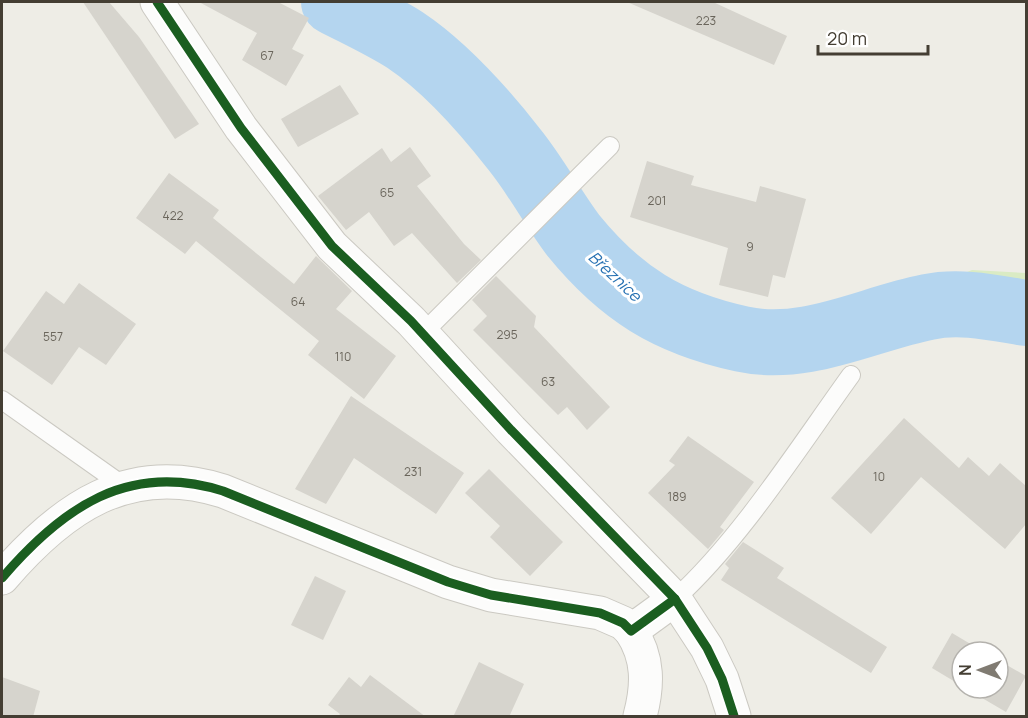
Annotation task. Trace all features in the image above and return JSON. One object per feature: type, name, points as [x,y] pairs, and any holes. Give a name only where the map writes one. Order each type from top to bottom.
[{"type":"street","points":[[157,2],[241,128],[332,246],[423,333],[511,430],[675,599],[707,648],[734,717]]},
{"type":"street","points":[[2,578],[57,522],[100,496],[125,487],[165,480],[200,484],[458,586],[491,595],[600,613],[623,622],[638,642],[647,677],[640,717]]},
{"type":"street","points":[[631,631],[675,599]]},
{"type":"lane","points":[[423,333],[610,146]]},
{"type":"lane","points":[[675,599],[688,587],[756,505],[851,375]]},
{"type":"lane","points":[[2,399],[125,487]]},
{"type":"green space","points":[[972,270],[1026,273],[1026,346],[1017,340],[941,328],[938,284]]},
{"type":"building","points":[[83,2],[109,2],[139,37],[199,124],[175,139]]},
{"type":"building","points":[[199,2],[278,2],[309,18],[292,49],[304,55],[286,86],[242,60],[257,33]]},
{"type":"building","points":[[627,2],[713,2],[787,36],[774,65]]},
{"type":"building","points":[[340,85],[359,114],[298,147],[281,119]]},
{"type":"building","points":[[410,147],[431,176],[417,186],[464,244],[481,260],[457,283],[412,233],[394,246],[369,212],[346,230],[318,196],[382,148],[391,162]]},
{"type":"building","points":[[647,161],[694,176],[691,185],[756,202],[760,186],[806,199],[785,278],[773,275],[768,297],[719,285],[728,248],[630,217]]},
{"type":"building","points":[[169,173],[219,210],[213,218],[294,284],[316,256],[352,291],[336,309],[396,356],[364,399],[308,355],[319,341],[196,241],[185,254],[136,218]]},
{"type":"building","points":[[496,276],[536,316],[534,327],[610,407],[587,430],[567,407],[558,415],[473,330],[487,316],[472,300]]},
{"type":"building","points":[[79,283],[136,324],[106,365],[79,347],[52,385],[3,351],[46,291],[64,304]]},
{"type":"building","points":[[351,396],[464,473],[436,514],[354,458],[326,504],[295,489]]},
{"type":"building","points":[[904,418],[959,468],[968,457],[989,476],[1000,463],[1026,486],[1026,524],[1005,549],[921,477],[871,534],[831,498]]},
{"type":"building","points":[[688,436],[754,482],[720,527],[724,530],[708,549],[648,493],[675,465],[669,461]]},
{"type":"building","points":[[489,469],[563,542],[530,576],[490,537],[500,526],[465,493]]},
{"type":"building","points":[[743,542],[784,568],[777,578],[887,647],[871,673],[721,580],[729,568],[725,564]]},
{"type":"building","points":[[315,576],[346,591],[323,640],[291,625]]},
{"type":"building","points":[[952,633],[964,640],[950,640],[950,679],[932,668]]},
{"type":"building","points":[[479,662],[524,684],[509,717],[453,717]]},
{"type":"building","points":[[1010,667],[1026,676],[1006,712],[986,700],[1010,700]]},
{"type":"building","points":[[370,675],[426,717],[338,717],[340,714],[328,705],[349,677],[361,687]]},
{"type":"building","points":[[2,677],[40,691],[33,717],[2,717]]},
{"type":"waterway","name":"Březnice","points":[[334,2],[405,40],[449,76],[514,149],[573,235],[591,256],[628,290],[669,315],[742,339],[789,342],[836,333],[905,312],[940,305],[977,306],[1026,313]]},
{"type":"cycle path","points":[[157,2],[241,128],[332,246],[411,321],[511,430],[675,599],[707,648],[722,679],[734,716]]},
{"type":"cycle path","points":[[2,578],[48,531],[73,512],[99,497],[127,487],[157,482],[189,483],[223,491],[448,582],[491,595],[600,613],[623,623],[631,631],[675,599]]}]
